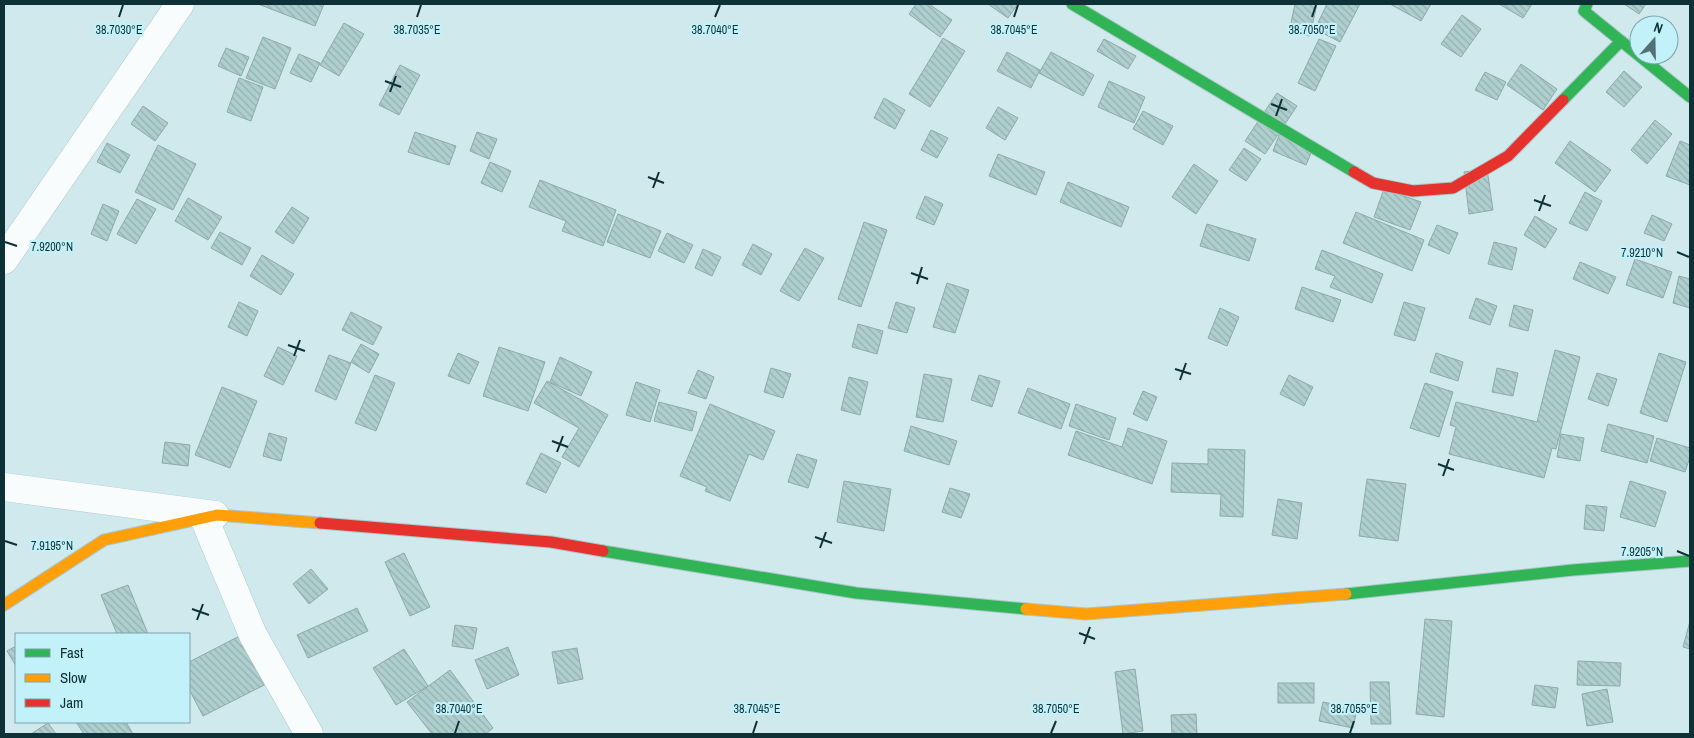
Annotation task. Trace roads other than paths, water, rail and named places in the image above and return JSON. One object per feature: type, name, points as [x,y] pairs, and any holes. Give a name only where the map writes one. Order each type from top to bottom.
[{"type":"street","points":[[4,260],[180,4]]},
{"type":"street","points":[[1072,4],[1373,183],[1412,191],[1452,188],[1508,156],[1621,41]]},
{"type":"street","points":[[1582,6],[1621,41],[1690,97]]},
{"type":"street","points":[[4,487],[210,516],[551,542],[856,594],[1086,614],[1317,597],[1573,570],[1690,561]]},
{"type":"street","points":[[4,605],[104,540],[210,516]]},
{"type":"street","points":[[210,516],[253,635],[309,734]]}]
